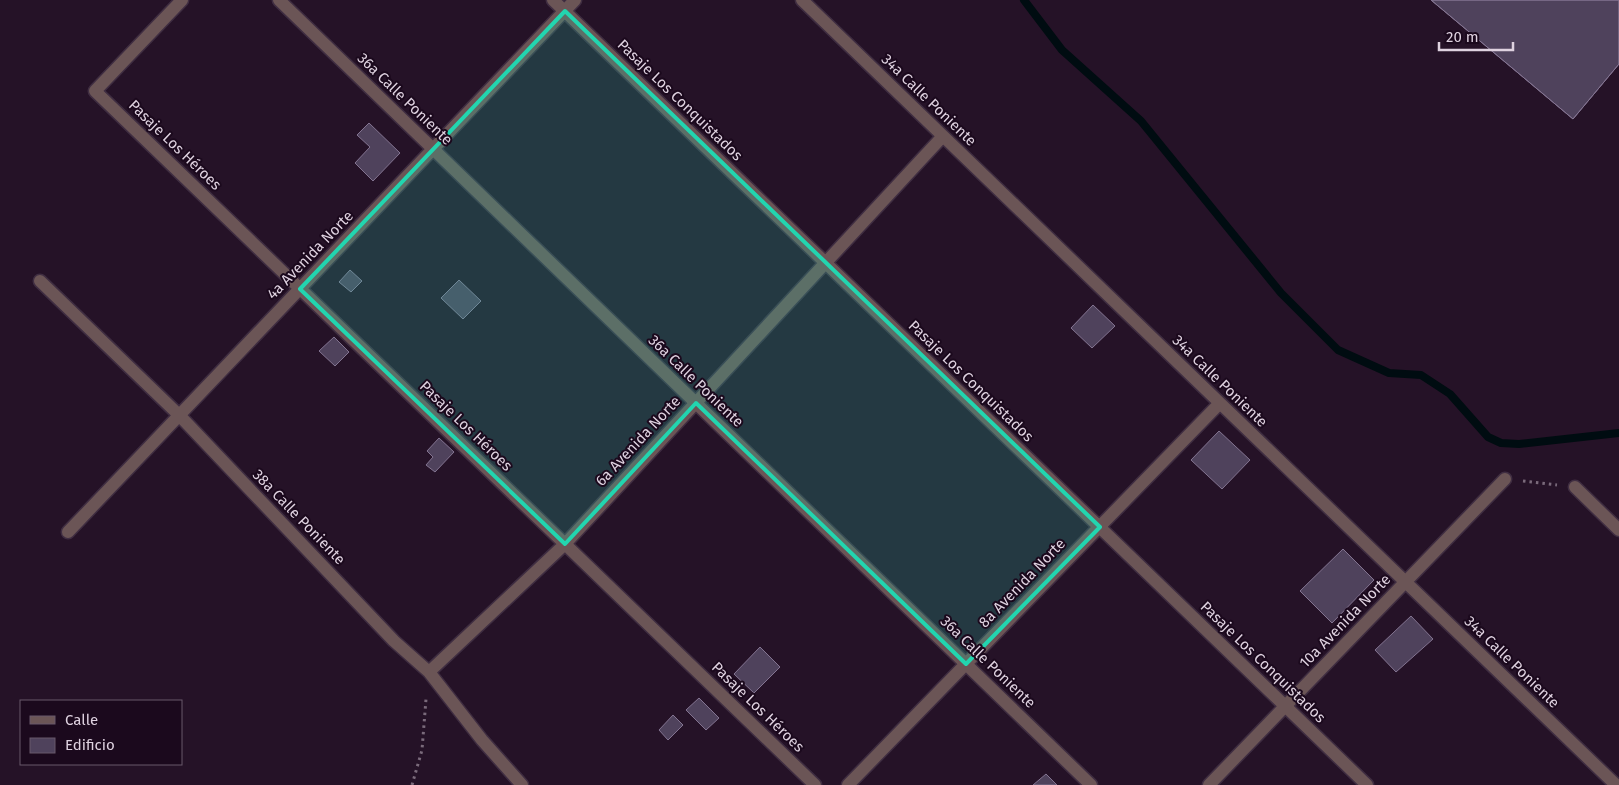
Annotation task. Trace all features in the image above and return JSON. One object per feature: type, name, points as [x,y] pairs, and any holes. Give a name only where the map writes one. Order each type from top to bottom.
[{"type":"street","name":"Pasaje Los Héroes","points":[[182,0],[95,91],[815,785]]},
{"type":"street","name":"36a Calle Poniente","points":[[279,0],[1091,785]]},
{"type":"street","name":"Pasaje Los Conquistados","points":[[554,0],[1367,785]]},
{"type":"street","name":"4a Avenida Norte","points":[[68,532],[575,0]]},
{"type":"street","name":"34a Calle Poniente","points":[[802,0],[1616,785]]},
{"type":"street","name":"6a Avenida Norte","points":[[430,672],[564,544],[943,136]]},
{"type":"street","name":"38a Calle Poniente","points":[[40,281],[179,416],[394,641],[430,672],[482,740],[522,785]]},
{"type":"street","name":"8a Avenida Norte","points":[[848,785],[1220,403]]},
{"type":"street","name":"10a Avenida Norte","points":[[1209,785],[1505,479]]},
{"type":"street","points":[[1575,487],[1619,530]]},
{"type":"path","points":[[1505,479],[1575,487]]},
{"type":"path","points":[[412,785],[422,750],[430,672]]},
{"type":"highlighted area","points":[[565,11],[1100,527],[966,664],[696,403],[565,544],[300,289]]},
{"type":"building","points":[[1431,0],[1619,0],[1619,64],[1573,119]]},
{"type":"building","points":[[1431,0],[1619,0],[1619,64],[1573,119]]},
{"type":"building","points":[[369,123],[400,153],[373,181],[355,163],[370,147],[357,135]]},
{"type":"building","points":[[350,270],[362,281],[351,292],[339,282]]},
{"type":"building","points":[[459,280],[481,301],[463,319],[441,298]]},
{"type":"building","points":[[1093,305],[1115,326],[1092,348],[1071,328]]},
{"type":"building","points":[[334,337],[349,352],[335,366],[319,351]]},
{"type":"building","points":[[1219,431],[1250,460],[1222,489],[1191,460]]},
{"type":"building","points":[[439,438],[454,452],[435,472],[426,465],[433,457],[427,451]]},
{"type":"building","points":[[1343,549],[1374,580],[1332,623],[1300,591]]},
{"type":"building","points":[[1411,616],[1433,639],[1396,672],[1375,650]]},
{"type":"building","points":[[760,647],[780,667],[754,693],[734,674]]},
{"type":"building","points":[[699,698],[719,718],[706,730],[686,710]]},
{"type":"building","points":[[673,715],[683,725],[668,740],[659,730]]},
{"type":"building","points":[[1046,774],[1057,785],[1033,785]]},
{"type":"waterway","points":[[1024,0],[1062,50],[1141,121],[1281,293],[1338,350],[1389,373],[1421,375],[1450,394],[1488,437],[1501,443],[1519,444],[1619,433]]}]
